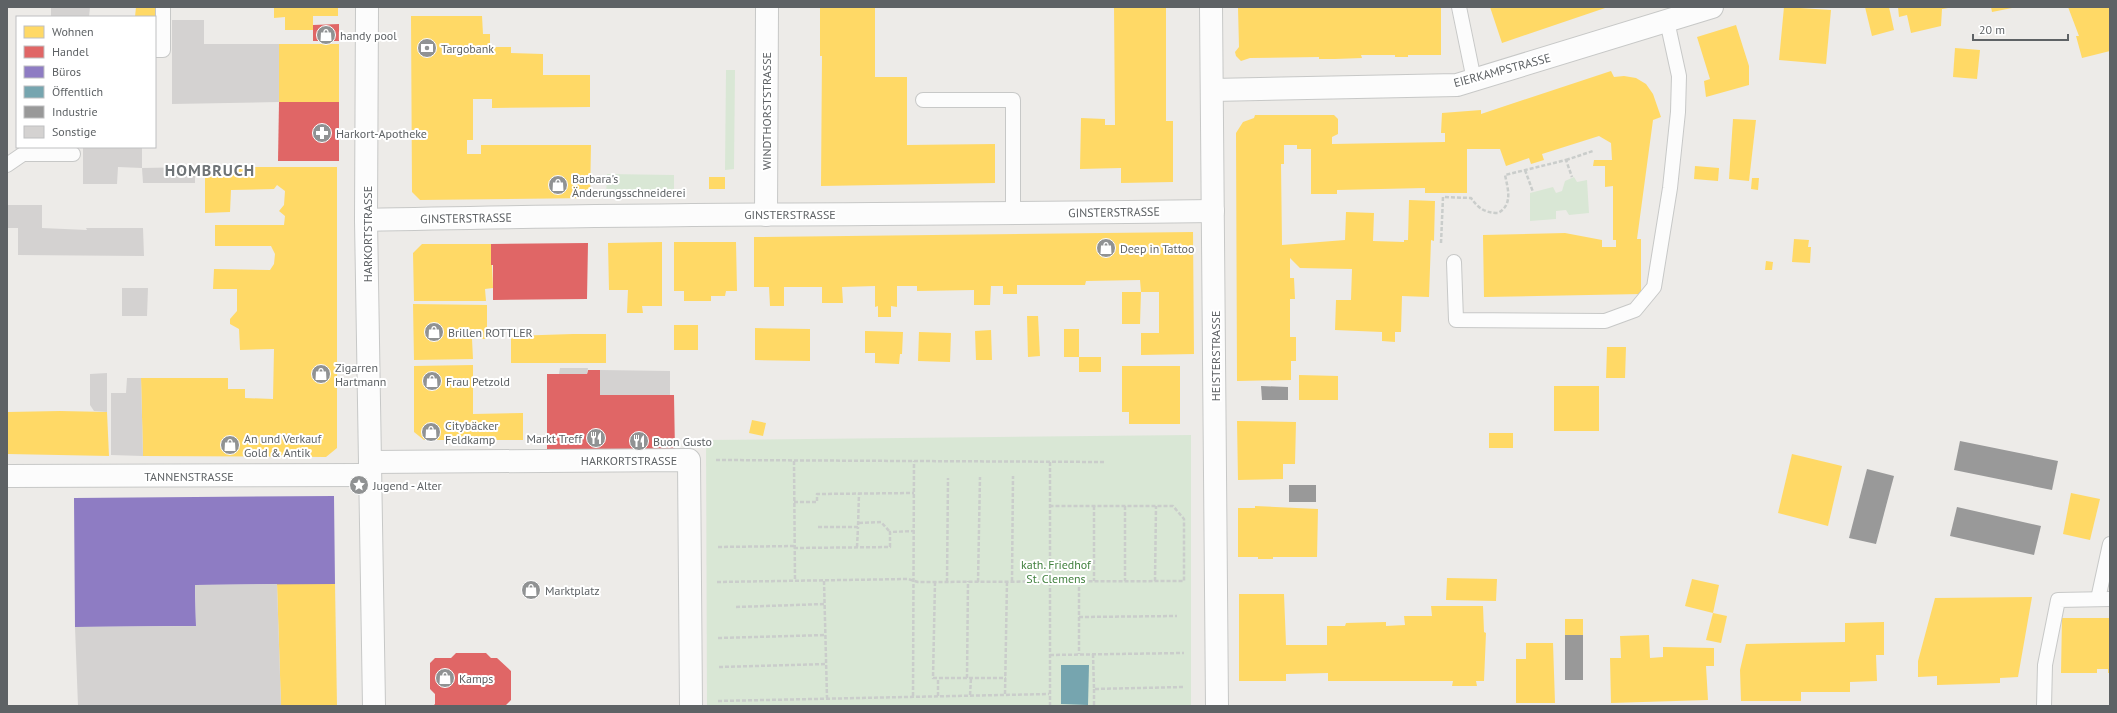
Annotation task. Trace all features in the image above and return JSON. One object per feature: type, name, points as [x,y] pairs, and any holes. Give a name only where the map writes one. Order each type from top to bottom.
[{"type":"street","name":"HARKORTSTRASSE","points":[[367,7],[366,220],[374,706]]},
{"type":"street","name":"WINDTHORSTSTRASSE","points":[[766,215],[767,7]]},
{"type":"street","name":"HEISTERSTRASSE","points":[[1211,7],[1214,210],[1217,706]]},
{"type":"street","name":"EIERKAMPSTRASSE","points":[[1212,90],[1457,85],[1712,7]]},
{"type":"street","name":"GINSTERSTRASSE","points":[[366,220],[583,215],[766,215],[1214,210]]},
{"type":"street","name":"HARKORTSTRASSE","points":[[370,468],[689,460],[691,706]]},
{"type":"street","name":"TANNENSTRASSE","points":[[7,476],[249,476],[370,468]]},
{"type":"lane","points":[[156,50],[163,50],[163,7]]},
{"type":"lane","points":[[1459,7],[1474,80]]},
{"type":"lane","points":[[1454,262],[1456,320],[1605,321],[1635,310],[1654,287],[1670,188],[1678,112],[1679,76],[1667,21]]},
{"type":"lane","points":[[923,100],[1013,100],[1013,213]]},
{"type":"lane","points":[[7,165],[23,154],[73,154]]},
{"type":"lane","points":[[2044,706],[2045,665],[2058,600],[2104,599],[2110,544]]},
{"type":"path","points":[[1454,262],[1440,252],[1443,197],[1471,198],[1477,206],[1484,211],[1498,212],[1506,206],[1509,197],[1506,175],[1566,160],[1594,151]]},
{"type":"path","points":[[1566,160],[1572,177]]},
{"type":"path","points":[[1525,170],[1533,192]]},
{"type":"path","points":[[712,460],[1105,462]]},
{"type":"path","points":[[794,461],[795,581]]},
{"type":"path","points":[[913,696],[914,461]]},
{"type":"path","points":[[1050,462],[1050,706]]},
{"type":"path","points":[[978,582],[980,476]]},
{"type":"path","points":[[1012,581],[1013,476]]},
{"type":"path","points":[[947,582],[948,478]]},
{"type":"path","points":[[794,502],[817,502],[817,494],[914,493]]},
{"type":"path","points":[[857,547],[859,494]]},
{"type":"path","points":[[714,582],[908,579],[914,581],[935,582],[1184,581],[1184,519],[1173,506],[1049,506]]},
{"type":"path","points":[[1094,506],[1094,581]]},
{"type":"path","points":[[1124,506],[1125,581]]},
{"type":"path","points":[[1155,581],[1156,506]]},
{"type":"path","points":[[714,547],[890,547],[890,532],[881,522],[859,523]]},
{"type":"path","points":[[818,527],[858,527]]},
{"type":"path","points":[[890,532],[914,531]]},
{"type":"path","points":[[824,581],[827,698]]},
{"type":"path","points":[[1005,694],[1007,581]]},
{"type":"path","points":[[1079,581],[1079,654]]},
{"type":"path","points":[[935,582],[933,678],[1006,678]]},
{"type":"path","points":[[968,582],[970,695]]},
{"type":"path","points":[[736,607],[825,604]]},
{"type":"path","points":[[1079,617],[1177,616]]},
{"type":"path","points":[[714,638],[826,635]]},
{"type":"path","points":[[1050,655],[1184,653]]},
{"type":"path","points":[[1094,654],[1094,706]]},
{"type":"path","points":[[714,667],[826,664]]},
{"type":"path","points":[[938,678],[938,696]]},
{"type":"path","points":[[1094,689],[1183,687]]},
{"type":"path","points":[[714,701],[1049,694]]},
{"type":"green space","points":[[726,70],[735,70],[734,169],[725,170]]},
{"type":"green space","points":[[607,174],[674,175],[674,198],[606,197]]},
{"type":"green space","points":[[1574,177],[1577,182],[1587,180],[1589,213],[1569,215],[1566,210],[1556,211],[1556,219],[1530,221],[1530,193],[1553,187],[1556,193],[1562,191],[1565,181]]},
{"type":"green space","name":"kath. Friedhof St. Clemens","points":[[1191,435],[1191,706],[707,706],[706,440]]},
{"type":"building: Wohnen","points":[[136,7],[155,7],[155,16],[135,16]]},
{"type":"building: Wohnen","points":[[274,7],[338,7],[338,16],[313,16],[313,30],[285,30],[285,17],[274,18]]},
{"type":"building: Wohnen","points":[[820,7],[875,7],[875,77],[907,77],[907,145],[995,144],[995,183],[821,186],[822,56],[820,56]]},
{"type":"building: Wohnen","points":[[1114,7],[1166,7],[1166,121],[1173,121],[1173,182],[1121,183],[1121,168],[1080,169],[1081,118],[1105,119],[1105,125],[1115,125]]},
{"type":"building: Wohnen","points":[[1441,7],[1441,55],[1408,55],[1408,57],[1395,57],[1395,55],[1361,55],[1362,58],[1335,59],[1319,59],[1319,57],[1250,58],[1241,61],[1236,56],[1235,52],[1239,47],[1238,8]]},
{"type":"building: Wohnen","points":[[1490,7],[1608,7],[1502,43]]},
{"type":"building: Wohnen","points":[[1784,7],[1831,10],[1826,64],[1779,60]]},
{"type":"building: Wohnen","points":[[1865,7],[1889,7],[1894,30],[1872,36]]},
{"type":"building: Wohnen","points":[[1898,7],[1948,8],[1942,9],[1941,26],[1911,33],[1907,15],[1899,17]]},
{"type":"building: Wohnen","points":[[1991,7],[2012,7],[2012,8],[1992,12]]},
{"type":"building: Wohnen","points":[[2068,7],[2110,7],[2110,51],[2082,58],[2076,36],[2079,36]]},
{"type":"building: Wohnen","points":[[411,16],[482,16],[483,34],[490,34],[490,47],[511,47],[511,53],[543,54],[543,75],[590,75],[590,107],[492,108],[492,99],[473,99],[473,140],[467,140],[467,154],[481,154],[481,145],[591,145],[590,198],[420,200],[412,192]]},
{"type":"building: Wohnen","points":[[1736,25],[1749,66],[1749,85],[1706,97],[1704,81],[1710,79],[1697,37]]},
{"type":"building: Wohnen","points":[[279,44],[339,44],[339,102],[279,102]]},
{"type":"building: Wohnen","points":[[1955,48],[1980,50],[1977,79],[1953,77]]},
{"type":"building: Wohnen","points":[[1611,71],[1614,77],[1624,76],[1636,78],[1646,84],[1653,94],[1661,117],[1653,120],[1637,239],[1641,239],[1641,294],[1484,297],[1483,235],[1565,233],[1602,240],[1602,247],[1616,247],[1616,240],[1613,240],[1613,186],[1605,187],[1605,166],[1593,166],[1594,160],[1612,160],[1611,143],[1599,136],[1542,154],[1544,160],[1531,164],[1529,158],[1506,166],[1500,149],[1467,149],[1467,193],[1425,193],[1425,188],[1337,190],[1337,194],[1311,194],[1311,149],[1297,149],[1297,145],[1284,145],[1284,164],[1281,164],[1282,245],[1345,240],[1346,212],[1374,213],[1373,241],[1404,242],[1404,240],[1408,240],[1409,200],[1435,201],[1434,241],[1431,240],[1429,297],[1402,296],[1401,332],[1395,332],[1395,342],[1382,341],[1382,332],[1335,330],[1336,300],[1351,300],[1352,269],[1300,268],[1290,258],[1290,278],[1294,278],[1295,299],[1290,299],[1290,337],[1296,337],[1296,361],[1291,361],[1291,380],[1237,381],[1236,133],[1243,122],[1254,118],[1255,115],[1334,115],[1338,119],[1338,134],[1332,137],[1332,144],[1445,142],[1445,133],[1441,133],[1442,113],[1481,110],[1481,114]]},
{"type":"building: Wohnen","points":[[1733,119],[1756,120],[1749,181],[1729,179]]},
{"type":"building: Wohnen","points":[[1695,166],[1719,168],[1718,181],[1694,179]]},
{"type":"building: Wohnen","points":[[205,167],[337,167],[337,448],[326,457],[143,456],[141,378],[228,378],[228,389],[245,389],[245,398],[273,399],[274,349],[240,350],[239,329],[230,324],[230,319],[237,311],[237,289],[213,289],[214,269],[270,270],[274,264],[275,254],[271,246],[215,246],[215,225],[284,225],[285,216],[279,211],[284,205],[285,191],[277,185],[274,189],[231,190],[230,212],[205,213]]},
{"type":"building: Wohnen","points":[[709,177],[725,177],[725,189],[709,189]]},
{"type":"building: Wohnen","points":[[1752,178],[1759,178],[1758,190],[1751,189]]},
{"type":"building: Wohnen","points":[[1193,232],[1194,354],[1141,355],[1141,333],[1159,333],[1159,292],[1141,292],[1140,280],[1086,281],[1085,285],[1017,285],[1017,294],[1003,294],[1003,286],[991,286],[990,305],[974,305],[974,290],[917,291],[917,286],[897,286],[897,307],[891,306],[891,317],[878,317],[878,306],[875,307],[875,286],[842,287],[843,303],[822,303],[822,287],[784,287],[784,306],[770,306],[769,287],[754,287],[754,237]]},
{"type":"building: Wohnen","points":[[1794,239],[1809,240],[1808,247],[1811,247],[1810,263],[1792,262]]},
{"type":"building: Wohnen","points":[[662,242],[662,306],[642,306],[643,313],[627,313],[628,290],[609,290],[608,243]]},
{"type":"building: Wohnen","points":[[674,242],[736,242],[737,291],[726,291],[725,296],[711,296],[711,301],[684,301],[684,291],[674,291]]},
{"type":"building: Wohnen","points":[[422,244],[491,244],[493,288],[485,289],[486,301],[414,301],[413,253]]},
{"type":"building: Wohnen","points":[[1766,261],[1773,262],[1772,270],[1765,270]]},
{"type":"building: Wohnen","points":[[1122,292],[1141,292],[1140,324],[1122,324]]},
{"type":"building: Wohnen","points":[[413,304],[487,305],[487,339],[472,339],[473,359],[414,360]]},
{"type":"building: Wohnen","points":[[1027,316],[1038,316],[1040,356],[1028,357]]},
{"type":"building: Wohnen","points":[[674,325],[698,325],[698,350],[674,350]]},
{"type":"building: Wohnen","points":[[755,328],[810,329],[810,361],[755,360]]},
{"type":"building: Wohnen","points":[[1064,329],[1079,329],[1079,357],[1064,357]]},
{"type":"building: Wohnen","points":[[991,330],[992,360],[976,360],[975,331]]},
{"type":"building: Wohnen","points":[[865,331],[903,332],[902,354],[900,354],[899,364],[875,363],[875,353],[865,353]]},
{"type":"building: Wohnen","points":[[919,332],[951,333],[950,362],[918,361]]},
{"type":"building: Wohnen","points":[[606,334],[606,363],[511,363],[511,336]]},
{"type":"building: Wohnen","points":[[1607,347],[1626,347],[1625,378],[1606,378]]},
{"type":"building: Wohnen","points":[[1079,357],[1101,357],[1101,372],[1079,372]]},
{"type":"building: Wohnen","points":[[473,365],[473,414],[523,413],[523,440],[424,440],[414,432],[414,366]]},
{"type":"building: Wohnen","points":[[1122,366],[1180,366],[1180,424],[1129,424],[1129,412],[1122,412]]},
{"type":"building: Wohnen","points":[[1299,375],[1338,376],[1338,400],[1299,400]]},
{"type":"building: Wohnen","points":[[1554,386],[1599,386],[1599,431],[1554,431]]},
{"type":"building: Wohnen","points":[[8,412],[107,412],[109,456],[8,454]]},
{"type":"building: Wohnen","points":[[752,420],[766,423],[763,436],[749,433]]},
{"type":"building: Wohnen","points":[[1237,421],[1296,422],[1295,464],[1283,464],[1283,479],[1238,480]]},
{"type":"building: Wohnen","points":[[1489,433],[1513,433],[1513,448],[1489,448]]},
{"type":"building: Wohnen","points":[[1792,454],[1842,466],[1828,526],[1778,513]]},
{"type":"building: Wohnen","points":[[2071,493],[2100,499],[2090,540],[2063,534]]},
{"type":"building: Wohnen","points":[[1255,506],[1318,509],[1317,557],[1273,557],[1273,559],[1258,559],[1258,557],[1238,557],[1238,508],[1255,508]]},
{"type":"building: Wohnen","points":[[1447,578],[1497,579],[1496,601],[1446,600]]},
{"type":"building: Wohnen","points":[[1692,579],[1719,585],[1713,613],[1685,606]]},
{"type":"building: Wohnen","points":[[277,584],[335,584],[337,706],[281,706]]},
{"type":"building: Wohnen","points":[[1239,594],[1284,594],[1286,645],[1327,645],[1327,626],[1345,626],[1346,623],[1386,622],[1386,626],[1405,625],[1404,616],[1432,616],[1431,606],[1483,606],[1484,632],[1486,633],[1484,681],[1476,681],[1477,686],[1452,686],[1453,681],[1328,681],[1328,673],[1286,674],[1286,681],[1239,681]]},
{"type":"building: Wohnen","points":[[2032,597],[2018,677],[2000,678],[2000,683],[1937,685],[1937,676],[1918,677],[1918,661],[1935,598]]},
{"type":"building: Wohnen","points":[[1713,613],[1727,616],[1721,643],[1706,640]]},
{"type":"building: Wohnen","points":[[2062,618],[2110,618],[2110,673],[2108,673],[2108,669],[2097,669],[2097,673],[2061,673]]},
{"type":"building: Wohnen","points":[[1565,619],[1583,619],[1583,635],[1565,635]]},
{"type":"building: Wohnen","points":[[1884,622],[1884,655],[1876,655],[1877,681],[1850,682],[1850,692],[1801,692],[1801,701],[1741,701],[1740,670],[1746,644],[1845,642],[1845,623]]},
{"type":"building: Wohnen","points":[[1649,635],[1650,658],[1663,657],[1663,647],[1714,648],[1714,666],[1706,666],[1708,700],[1611,703],[1610,658],[1621,658],[1620,636]]},
{"type":"building: Wohnen","points":[[1526,643],[1553,643],[1555,703],[1516,703],[1516,659],[1526,659]]},
{"type":"building: Handel","name":"handy pool","points":[[339,24],[339,41],[313,41],[313,25]]},
{"type":"building: Handel","points":[[279,102],[339,102],[339,161],[278,161]]},
{"type":"building: Handel","points":[[588,243],[587,299],[493,300],[493,265],[491,265],[491,244]]},
{"type":"building: Handel","points":[[588,370],[600,370],[600,395],[674,395],[675,452],[547,453],[547,374],[587,374]]},
{"type":"building: Handel","points":[[456,653],[486,653],[491,658],[497,658],[511,671],[511,700],[505,706],[433,706],[435,704],[435,694],[430,689],[430,663],[435,658],[451,658]]},
{"type":"building: Büros","points":[[334,496],[335,584],[195,585],[196,626],[75,627],[74,498]]},
{"type":"building: Öffentlich","points":[[1061,665],[1089,665],[1088,705],[1061,704]]},
{"type":"building: Industrie","points":[[1261,386],[1288,387],[1288,400],[1262,400]]},
{"type":"building: Industrie","points":[[1960,441],[2058,461],[2052,490],[1954,470]]},
{"type":"building: Industrie","points":[[1867,469],[1894,476],[1876,544],[1849,538]]},
{"type":"building: Industrie","points":[[1289,485],[1316,485],[1316,502],[1289,502]]},
{"type":"building: Industrie","points":[[1957,507],[2041,526],[2034,555],[1950,536]]},
{"type":"building: Industrie","points":[[1565,635],[1583,635],[1583,680],[1565,680]]},
{"type":"building: Sonstige","points":[[51,7],[90,7],[89,16],[51,16]]},
{"type":"building: Sonstige","points":[[172,20],[204,20],[204,44],[279,44],[279,102],[172,104]]},
{"type":"building: Sonstige","points":[[83,148],[142,148],[142,168],[118,167],[117,184],[83,184]]},
{"type":"building: Sonstige","points":[[195,167],[195,183],[143,183],[142,168]]},
{"type":"building: Sonstige","points":[[7,205],[42,205],[42,228],[87,230],[86,228],[143,228],[144,256],[18,255],[18,228],[7,228]]},
{"type":"building: Sonstige","points":[[122,288],[148,288],[147,316],[122,316]]},
{"type":"building: Sonstige","points":[[560,368],[588,368],[587,374],[559,374]]},
{"type":"building: Sonstige","points":[[600,370],[670,371],[670,395],[600,395]]},
{"type":"building: Sonstige","points":[[107,373],[107,412],[94,411],[90,405],[90,374]]},
{"type":"building: Sonstige","points":[[127,378],[141,378],[143,456],[111,455],[111,393],[126,393]]},
{"type":"building: Sonstige","points":[[277,584],[281,706],[78,706],[75,627],[196,626],[195,585]]},
{"type":"place","name":"handy pool","points":[[326,35]]},
{"type":"place","name":"Targobank","points":[[427,48]]},
{"type":"place","name":"Harkort-Apotheke","points":[[322,133]]},
{"type":"place","name":"Barbara's Änderungsschneiderei","points":[[558,185]]},
{"type":"place","name":"Deep in Tattoo","points":[[1106,248]]},
{"type":"place","name":"Brillen ROTTLER","points":[[434,332]]},
{"type":"place","name":"Zigarren Hartmann","points":[[321,374]]},
{"type":"place","name":"Frau Petzold","points":[[432,381]]},
{"type":"place","name":"Citybäcker Feldkamp","points":[[431,432]]},
{"type":"place","name":"Markt Treff","points":[[596,438]]},
{"type":"place","name":"Buon Gusto","points":[[639,441]]},
{"type":"place","name":"An und Verkauf Gold & Antik","points":[[230,445]]},
{"type":"place","name":"Jugend - Alter","points":[[359,485]]},
{"type":"place","name":"Marktplatz","points":[[531,590]]},
{"type":"place","name":"Kamps","points":[[445,678]]},
{"type":"district","name":"HOMBRUCH","points":[[210,170]]}]
